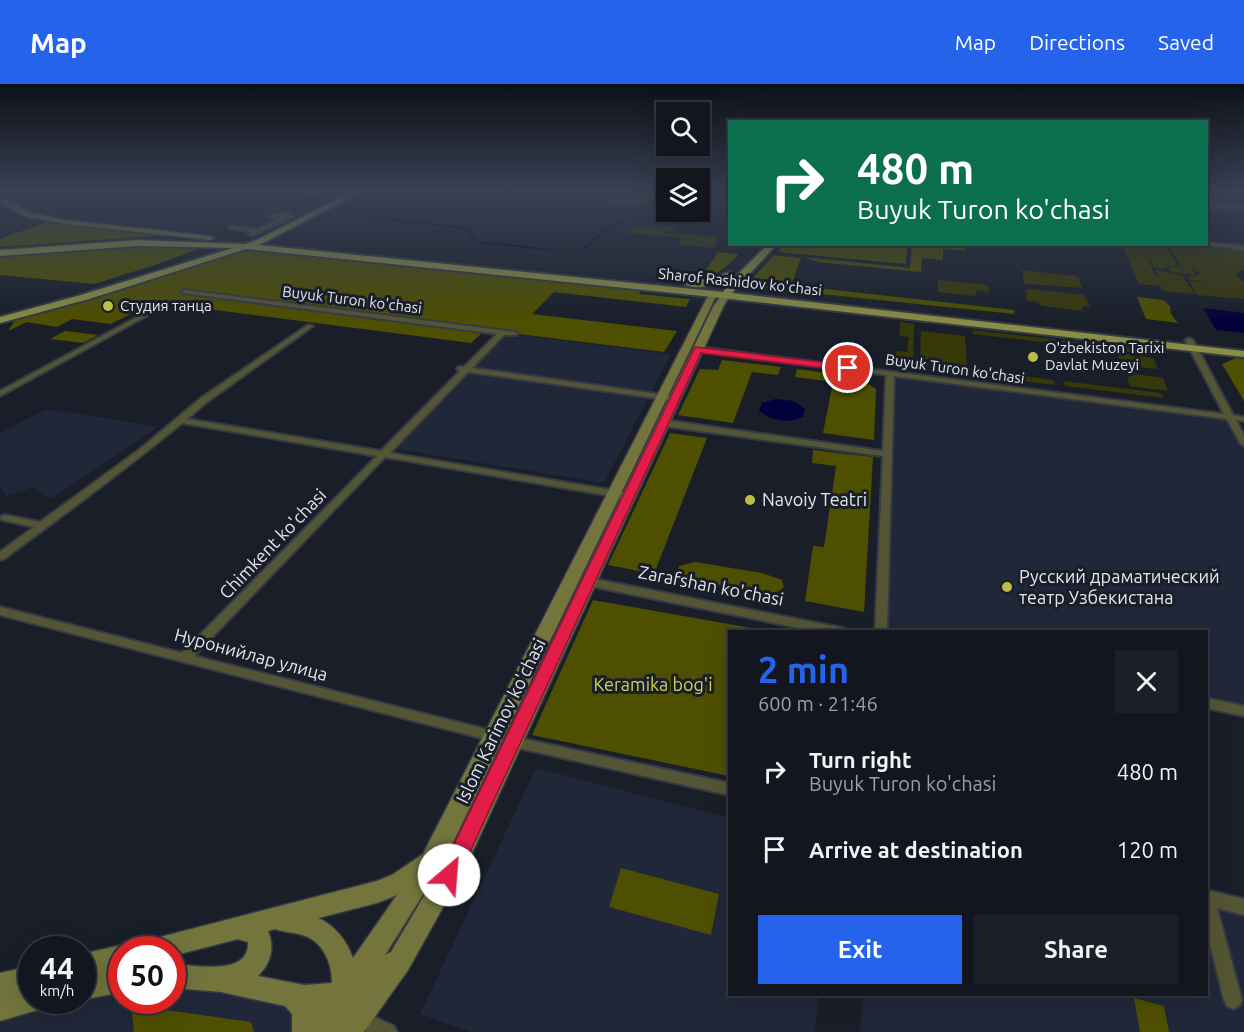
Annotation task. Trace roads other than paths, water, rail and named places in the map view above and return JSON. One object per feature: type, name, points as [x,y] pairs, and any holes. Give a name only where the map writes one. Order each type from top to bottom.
[{"type":"main road","points":[[185,235],[210,238]]},
{"type":"main road","points":[[265,239],[272,235]]},
{"type":"main road","points":[[0,251],[100,240],[248,238]]},
{"type":"main road","points":[[0,320],[66,303],[248,238]]},
{"type":"main road","name":"Sharof Rashidov ko'chasi","points":[[0,251],[106,244],[232,245],[248,238],[675,284],[715,291]]},
{"type":"main road","name":"Sharof Rashidov ko'chasi","points":[[265,239],[1191,344],[1244,346]]},
{"type":"main road","points":[[190,258],[211,247],[199,243]]},
{"type":"main road","points":[[0,315],[232,245]]},
{"type":"main road","name":"Islom Karimov ko'chasi","points":[[353,1025],[399,961],[439,894],[514,742],[580,580],[621,494],[661,397],[715,291],[760,246]]},
{"type":"main road","name":"Islom Karimov ko'chasi","points":[[621,494],[664,423],[698,349],[728,292],[771,246]]},
{"type":"main road","points":[[675,284],[709,283],[729,275]]},
{"type":"main road","name":"Sharof Rashidov ko'chasi","points":[[1191,344],[1244,354]]},
{"type":"main road","name":"Islom Karimov ko'chasi","points":[[311,1032],[346,989],[396,918],[436,854],[493,736],[580,580]]},
{"type":"main road","points":[[186,940],[386,890],[405,879],[436,854]]},
{"type":"main road","points":[[264,920],[297,922],[316,929],[328,936],[340,954],[346,989],[336,1032]]},
{"type":"main road","points":[[221,980],[244,972],[256,962],[260,953],[261,942],[256,932],[249,929],[232,928]]},
{"type":"main road","points":[[186,977],[221,980],[290,995],[322,998],[346,989],[399,961]]},
{"type":"main road","points":[[0,985],[18,981]]},
{"type":"main road","points":[[290,995],[303,1007],[306,1020],[305,1032]]},
{"type":"main road","points":[[0,1008],[18,1004]]},
{"type":"street","points":[[244,235],[248,238],[265,239],[268,235]]},
{"type":"street","points":[[248,238],[252,235]]},
{"type":"street","points":[[1208,244],[1244,248]]},
{"type":"street","name":"Buyuk Turon ko'chasi","points":[[185,292],[515,334]]},
{"type":"street","points":[[0,393],[169,302]]},
{"type":"street","points":[[0,557],[228,382],[310,326]]},
{"type":"street","name":"Chimkent ko'chasi","points":[[185,657],[384,454],[462,369],[502,333]]},
{"type":"street","points":[[1191,344],[1244,443]]},
{"type":"street","name":"Buyuk Turon ko'chasi","points":[[698,349],[1244,420]]},
{"type":"street","points":[[462,369],[675,399]]},
{"type":"street","points":[[881,630],[890,374]]},
{"type":"street","points":[[180,420],[621,494]]},
{"type":"street","points":[[664,423],[887,454]]},
{"type":"street","points":[[5,518],[43,526]]},
{"type":"street","name":"Zarafshan ko'chasi","points":[[580,580],[833,630]]},
{"type":"street","name":"Нуронийлар улица","points":[[0,611],[493,736]]},
{"type":"street","points":[[1208,704],[1244,711]]},
{"type":"street","points":[[514,742],[728,789]]},
{"type":"street","points":[[1208,898],[1244,906]]},
{"type":"street","points":[[1208,906],[1233,1000]]},
{"type":"street","points":[[353,1025],[388,1032]]},
{"type":"waterway","points":[[471,235],[477,242],[551,250]]},
{"type":"waterway","points":[[584,249],[599,235]]},
{"type":"place","name":"Студия танца","points":[[108,306]]},
{"type":"place","name":"O'zbekiston Tarixi Davlat Muzeyi","points":[[1033,357]]},
{"type":"place","name":"Navoiy Teatri","points":[[750,500]]},
{"type":"place","name":"Русский драматический театр Узбекистана","points":[[1007,587]]},
{"type":"park label","name":"Keramika bog'i","points":[[653,685]]}]
